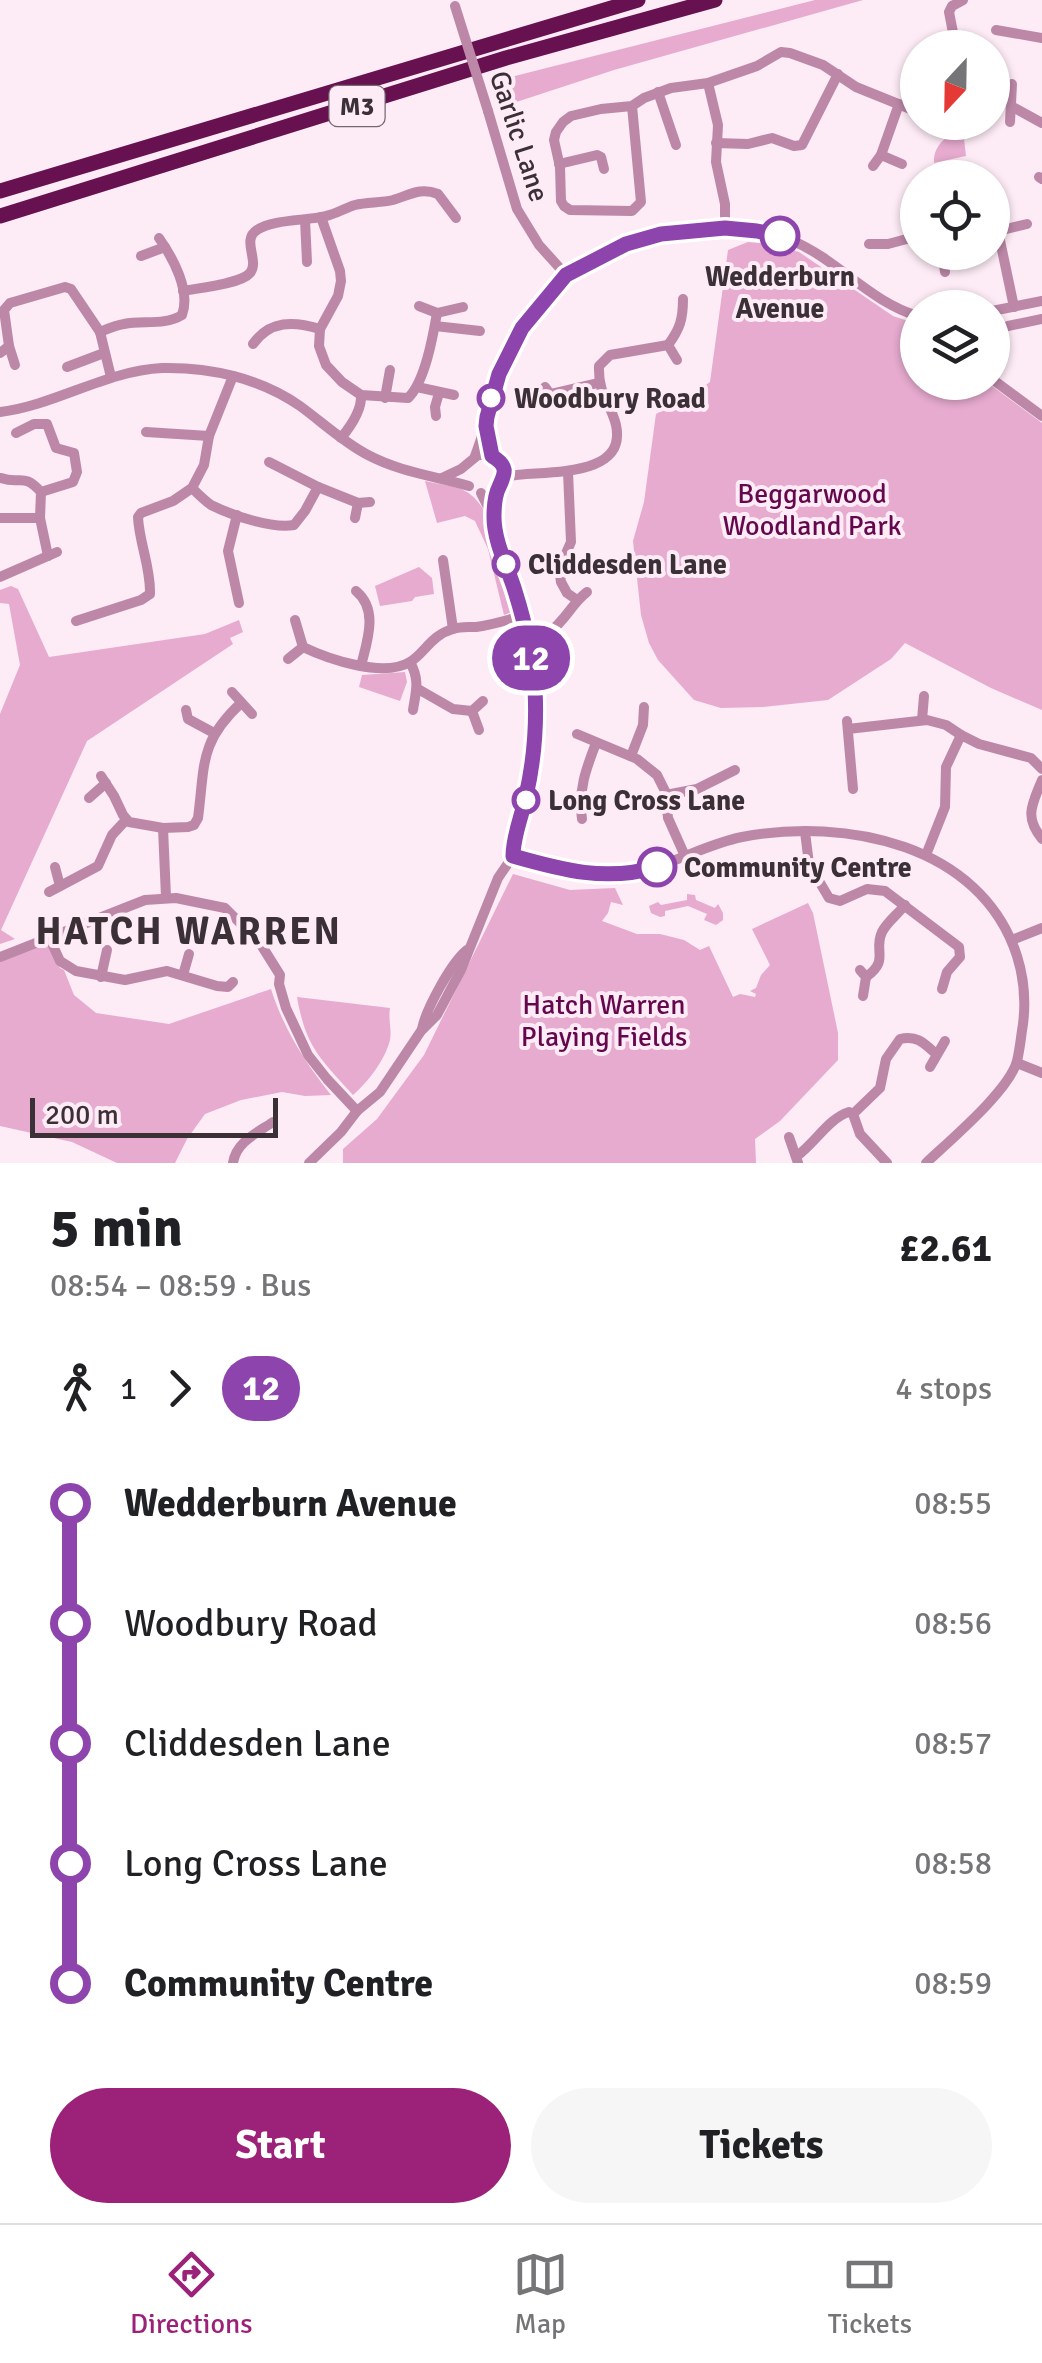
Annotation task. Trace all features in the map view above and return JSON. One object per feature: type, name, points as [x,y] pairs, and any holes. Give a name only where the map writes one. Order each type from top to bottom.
[{"type":"highway","name":"M3","points":[[0,192],[638,0]]},
{"type":"highway","name":"M3","points":[[0,216],[506,58],[715,0]]},
{"type":"street","points":[[952,30],[949,12],[963,0]]},
{"type":"street","name":"Garlic Lane","points":[[454,3],[517,209],[539,245],[566,275]]},
{"type":"street","points":[[1010,33],[1040,38]]},
{"type":"street","points":[[632,106],[641,202],[632,211],[570,210],[560,195],[554,140],[562,122],[572,116],[632,106],[658,92],[708,82],[757,66],[781,52],[823,66],[856,86],[899,104],[881,155],[873,166]]},
{"type":"street","points":[[716,143],[748,144],[772,138],[802,145],[838,74]]},
{"type":"street","points":[[708,82],[718,126],[716,162],[725,228]]},
{"type":"street","points":[[1012,84],[1010,106],[1042,123]]},
{"type":"street","points":[[658,92],[676,145]]},
{"type":"street","points":[[559,164],[597,155],[601,156],[604,169]]},
{"type":"street","points":[[881,155],[900,163]]},
{"type":"street","points":[[183,291],[248,276],[253,267],[250,240],[256,230],[269,225],[320,217],[357,204],[386,202],[420,190],[438,194],[456,218]]},
{"type":"street","points":[[436,217],[448,206]]},
{"type":"street","points":[[320,217],[341,281],[338,296],[320,329],[319,346],[326,365],[342,382],[361,395],[408,398],[417,387],[431,349],[436,320]]},
{"type":"street","points":[[305,220],[307,262]]},
{"type":"street","points":[[1010,228],[1027,224]]},
{"type":"street","points":[[470,486],[465,476],[486,426],[496,383],[530,317],[566,275],[638,240],[674,232],[725,228],[768,232],[802,244],[900,309]]},
{"type":"street","points":[[100,332],[122,324],[175,320],[182,316],[186,305],[183,291],[172,258],[162,243],[141,256]]},
{"type":"street","points":[[868,244],[888,250],[900,244]]},
{"type":"street","points":[[1005,270],[1014,307]]},
{"type":"street","points":[[14,364],[4,350],[4,310],[10,302],[65,287],[71,289],[100,332],[110,378]]},
{"type":"street","points":[[486,426],[492,456],[504,472],[568,472],[610,455],[616,445],[616,426],[598,382],[600,366],[610,355],[668,345],[683,318],[683,299]]},
{"type":"street","points":[[1010,308],[1042,301]]},
{"type":"street","points":[[420,306],[436,320],[480,331]]},
{"type":"street","points":[[436,320],[463,307]]},
{"type":"street","points":[[256,319],[262,332]]},
{"type":"street","points":[[1010,326],[1042,319]]},
{"type":"street","points":[[253,344],[262,332],[284,324],[320,329]]},
{"type":"street","points":[[668,345],[677,360]]},
{"type":"street","points":[[67,367],[104,353]]},
{"type":"street","points":[[0,412],[39,404],[143,370],[198,369],[233,376],[289,399],[341,438],[392,466],[470,486],[481,493],[494,519],[522,616],[533,672],[536,728],[531,775],[513,856],[498,878],[461,970],[437,1016],[421,1032],[380,1092],[309,1163]]},
{"type":"street","points":[[385,398],[390,370]]},
{"type":"street","points":[[76,621],[150,594],[138,517],[192,488],[204,464],[209,436],[233,376]]},
{"type":"street","points":[[546,395],[598,382]]},
{"type":"street","points":[[417,387],[454,396]]},
{"type":"street","points":[[436,416],[439,393]]},
{"type":"street","points":[[1010,393],[1042,416]]},
{"type":"street","points":[[341,438],[358,412],[361,395]]},
{"type":"street","points":[[16,433],[34,424],[47,424],[56,448],[77,449],[73,482],[41,492]]},
{"type":"street","points":[[146,432],[168,430],[209,436]]},
{"type":"street","points":[[282,468],[287,454]]},
{"type":"street","points":[[441,478],[471,460],[486,454],[492,456]]},
{"type":"street","points":[[269,462],[318,487],[364,503],[355,518]]},
{"type":"street","points":[[494,519],[504,472]]},
{"type":"street","points":[[568,472],[571,542],[559,569],[561,582],[576,600]]},
{"type":"street","points":[[0,478],[31,481],[41,492],[40,518],[53,554],[0,577]]},
{"type":"street","points":[[192,488],[206,502],[281,528],[294,525],[318,487]]},
{"type":"street","points":[[481,493],[498,489]]},
{"type":"street","points":[[237,515],[228,551],[227,576],[239,602]]},
{"type":"street","points":[[0,518],[40,518]]},
{"type":"street","points":[[443,560],[452,629]]},
{"type":"street","points":[[433,578],[446,573]]},
{"type":"street","points":[[360,666],[370,628],[369,612],[360,594],[377,591]]},
{"type":"street","points":[[548,633],[560,625],[576,600],[587,592]]},
{"type":"street","points":[[88,602],[91,615]]},
{"type":"street","points":[[303,647],[346,663],[386,668],[410,662],[430,641],[452,629],[522,616]]},
{"type":"street","points":[[295,620],[303,647]]},
{"type":"street","points":[[288,659],[303,647]]},
{"type":"street","points":[[410,662],[418,690],[413,710]]},
{"type":"street","points":[[418,690],[454,709],[472,711],[483,701]]},
{"type":"street","points":[[232,692],[252,714]]},
{"type":"street","points":[[922,720],[924,696]]},
{"type":"street","points":[[89,798],[103,780],[126,820],[163,828],[194,824],[204,764],[214,733],[241,703]]},
{"type":"street","points":[[631,756],[644,707]]},
{"type":"street","points":[[472,711],[478,730]]},
{"type":"street","points":[[176,727],[187,714],[214,733]]},
{"type":"street","points":[[869,782],[853,786],[847,725],[922,720],[940,723],[980,744],[1031,758],[1042,769]]},
{"type":"street","points":[[577,734],[631,756],[657,775],[666,795],[668,818],[686,856]]},
{"type":"street","points":[[926,855],[946,807],[946,767],[961,735]]},
{"type":"street","points":[[582,819],[582,782],[596,743]]},
{"type":"street","points":[[666,795],[697,789],[735,770]]},
{"type":"street","points":[[1042,780],[1030,814],[1042,839]]},
{"type":"street","points":[[56,867],[55,889],[98,866],[112,835],[126,820]]},
{"type":"street","points":[[163,828],[166,898]]},
{"type":"street","points":[[513,856],[559,870],[598,875],[647,870],[741,837],[805,832],[895,844],[956,872],[982,894],[1012,940],[1022,973],[1024,1016],[1016,1063],[985,1106],[926,1163]]},
{"type":"street","points":[[805,832],[809,864],[829,898],[840,900],[862,890],[876,889],[890,894],[959,947],[960,958],[947,972],[947,984]]},
{"type":"street","points":[[0,957],[137,902],[166,898],[225,908],[250,931],[280,975],[280,992],[308,1055],[357,1111]]},
{"type":"street","points":[[863,996],[863,973],[874,971],[880,962],[883,930],[905,905]]},
{"type":"street","points":[[1012,940],[1042,928]]},
{"type":"street","points":[[49,937],[63,964],[71,970],[130,980],[162,971],[217,986],[228,987],[232,982]]},
{"type":"street","points":[[101,977],[106,950]]},
{"type":"street","points":[[183,975],[189,954]]},
{"type":"street","points":[[853,1114],[880,1088],[886,1059],[900,1039],[917,1038],[936,1054]]},
{"type":"street","points":[[930,1067],[945,1041]]},
{"type":"street","points":[[1016,1063],[1042,1073]]},
{"type":"street","points":[[788,1137],[797,1160],[836,1118],[853,1114]]},
{"type":"street","points":[[853,1114],[860,1134],[887,1163]]},
{"type":"street","points":[[233,1163],[239,1147],[269,1124],[276,1138]]},
{"type":"green space","points":[[815,0],[863,0],[614,70],[501,107],[495,81]]},
{"type":"green space","points":[[944,140],[964,140],[966,156],[934,160]]},
{"type":"green space","name":"Beggarwood Woodland Park","points":[[748,242],[799,252],[900,318],[900,400],[1010,399],[1042,423],[1042,710],[905,643],[891,659],[828,700],[763,707],[721,708],[694,700],[658,660],[641,615],[633,541],[644,502],[656,414],[710,382],[728,250]]},
{"type":"green space","points":[[425,481],[463,490],[484,510],[498,544],[515,611],[504,615],[488,549],[475,521],[465,516],[437,523]]},
{"type":"green space","points":[[419,567],[432,578],[434,594],[380,606],[375,586]]},
{"type":"green space","points":[[11,586],[18,589],[49,657],[205,634],[239,620],[243,632],[230,638],[233,644],[87,741],[1,930],[15,939],[0,944],[0,714],[20,665],[9,604],[0,603],[0,590]]},
{"type":"green space","points":[[405,672],[407,682],[400,701],[359,687],[362,675]]},
{"type":"green space","name":"Hatch Warren Playing Fields","points":[[513,874],[570,890],[615,888],[623,905],[611,902],[602,921],[637,934],[684,940],[700,950],[709,946],[733,997],[755,997],[750,991],[770,965],[752,929],[808,903],[838,1033],[838,1060],[780,1121],[755,1139],[756,1163],[343,1163],[343,1149],[377,1119],[424,1055]]},
{"type":"green space","points":[[687,894],[715,908],[718,904],[723,920],[716,925],[704,920],[707,914],[688,906],[665,911],[665,916],[660,917],[651,913],[649,906],[687,900]]},
{"type":"green space","points":[[48,943],[74,995],[96,1013],[169,1024],[271,989],[296,1045],[331,1095],[282,1092],[241,1100],[205,1114],[175,1163],[117,1163],[72,1142],[0,1126],[0,962]]},
{"type":"green space","points":[[297,997],[390,1008],[388,1048],[353,1095],[310,1041]]},
{"type":"bus line","name":"12","points":[[657,867],[598,875],[559,870],[513,856],[534,756],[535,688],[522,616],[494,519],[504,472],[492,456],[487,417],[499,374],[516,338],[566,275],[626,244],[661,234],[725,228],[780,236]]},
{"type":"place","name":"Wedderburn Avenue","points":[[780,236]]},
{"type":"place","name":"Woodbury Road","points":[[491,398]]},
{"type":"place","name":"Cliddesden Lane","points":[[506,564]]},
{"type":"place","name":"Long Cross Lane","points":[[526,800]]},
{"type":"place","name":"Community Centre","points":[[657,867]]},
{"type":"district","name":"HATCH WARREN","points":[[189,931]]}]
